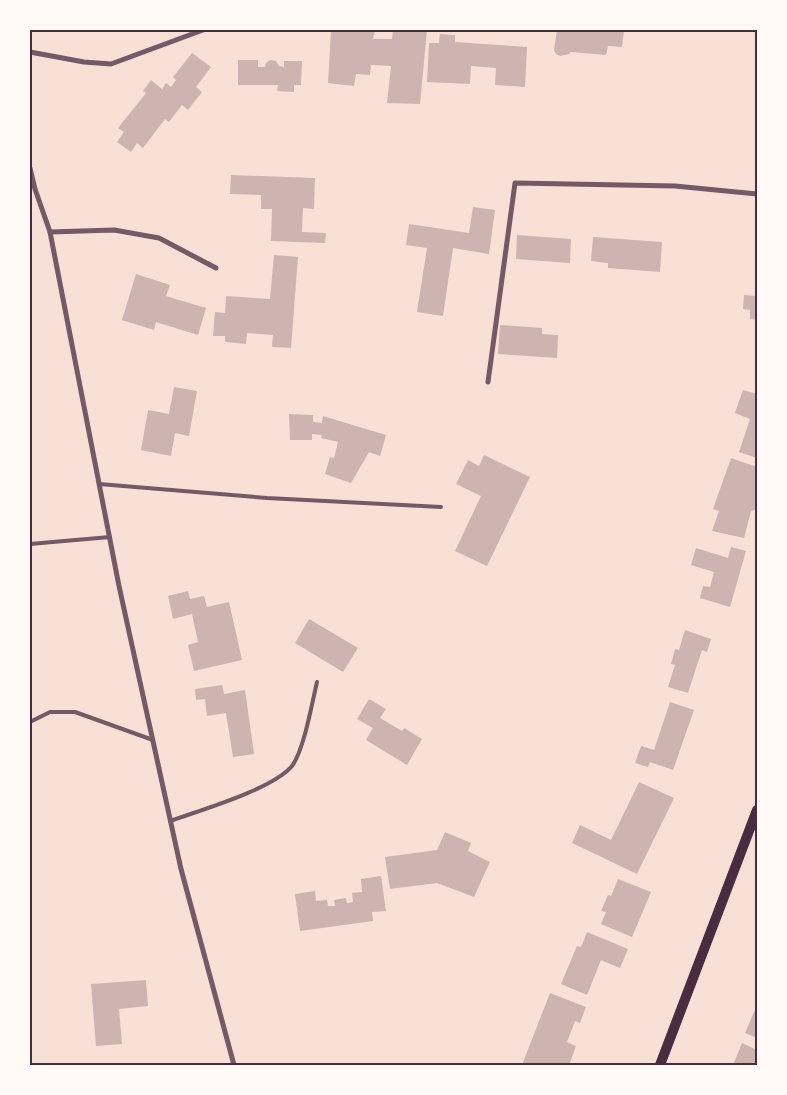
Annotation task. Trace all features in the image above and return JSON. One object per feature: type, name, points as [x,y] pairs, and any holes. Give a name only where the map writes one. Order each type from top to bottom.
[{"type":"main road","points":[[660,1065],[757,810]]},
{"type":"street","points":[[30,52],[84,62],[111,64],[203,30]]},
{"type":"street","points":[[30,168],[33,189],[50,232],[99,484],[170,821],[181,869],[234,1065]]},
{"type":"street","points":[[488,382],[515,183],[675,186],[757,194]]},
{"type":"street","points":[[50,232],[114,230],[159,238],[216,268]]},
{"type":"lane","points":[[99,484],[267,498],[441,507]]},
{"type":"lane","points":[[30,544],[110,537]]},
{"type":"lane","points":[[170,821],[270,784],[292,766],[303,742],[317,682]]},
{"type":"lane","points":[[30,722],[50,712],[75,712],[153,740]]},
{"type":"building","points":[[331,30],[375,31],[373,39],[392,39],[393,30],[427,30],[420,104],[387,103],[391,66],[371,65],[370,75],[356,74],[354,86],[328,83]]},
{"type":"building","points":[[557,30],[624,30],[622,47],[608,46],[606,55],[571,52],[560,56],[554,50]]},
{"type":"building","points":[[440,34],[455,35],[455,42],[527,47],[525,87],[495,85],[496,68],[471,66],[470,84],[427,82],[429,43],[439,43]]},
{"type":"building","points":[[192,53],[211,67],[196,87],[202,92],[188,110],[182,105],[169,122],[165,119],[143,148],[137,143],[131,152],[117,142],[124,132],[118,128],[146,93],[143,91],[151,80],[162,89],[166,83],[171,87],[176,80],[173,77]]},
{"type":"building","points":[[238,60],[258,60],[258,67],[265,67],[266,63],[270,60],[276,61],[279,66],[284,67],[284,61],[302,61],[301,85],[294,85],[294,92],[277,91],[278,85],[238,85]]},
{"type":"building","points":[[231,175],[315,178],[314,209],[303,208],[302,232],[326,233],[325,243],[271,241],[272,209],[261,209],[261,195],[230,194]]},
{"type":"building","points":[[473,207],[495,210],[489,254],[453,248],[443,316],[417,312],[427,248],[406,245],[409,224],[469,233]]},
{"type":"building","points":[[517,235],[571,239],[570,263],[516,259]]},
{"type":"building","points":[[593,237],[662,242],[660,272],[608,268],[608,263],[591,261]]},
{"type":"building","points":[[274,255],[298,257],[291,348],[272,347],[273,335],[247,333],[246,344],[225,342],[225,336],[213,336],[215,312],[225,313],[226,296],[270,299]]},
{"type":"building","points":[[136,274],[170,285],[166,296],[206,308],[198,335],[156,322],[154,330],[122,320]]},
{"type":"building","points":[[744,295],[757,296],[757,320],[750,319],[750,310],[743,309]]},
{"type":"building","points":[[500,325],[542,328],[542,334],[558,335],[557,358],[498,354]]},
{"type":"building","points":[[174,387],[197,391],[189,436],[175,433],[171,456],[141,450],[148,410],[169,414]]},
{"type":"building","points":[[743,390],[757,394],[757,458],[739,452],[750,419],[735,413]]},
{"type":"building","points":[[289,414],[313,415],[313,422],[322,423],[323,416],[386,435],[380,456],[369,452],[351,483],[325,474],[330,457],[334,458],[338,442],[321,438],[322,435],[312,434],[312,440],[290,440]]},
{"type":"building","points":[[484,455],[530,477],[487,566],[455,551],[481,496],[456,484],[468,460],[479,466]]},
{"type":"building","points":[[731,458],[757,467],[757,491],[755,497],[757,498],[757,509],[751,511],[744,538],[712,531],[719,511],[713,509]]},
{"type":"building","points":[[731,547],[746,551],[730,607],[700,598],[703,586],[710,587],[714,572],[691,565],[696,548],[728,558]]},
{"type":"building","points":[[188,591],[190,599],[204,596],[207,607],[229,602],[242,660],[194,671],[188,645],[198,642],[192,614],[173,619],[168,596]]},
{"type":"building","points":[[309,619],[358,648],[343,672],[295,643]]},
{"type":"building","points":[[685,630],[711,639],[707,652],[702,650],[688,693],[668,687],[675,665],[671,664],[675,649],[679,650]]},
{"type":"building","points":[[222,685],[224,694],[245,690],[254,754],[233,757],[226,713],[207,716],[205,699],[196,700],[195,689]]},
{"type":"building","points":[[369,699],[386,709],[380,718],[402,731],[404,728],[422,739],[407,765],[366,740],[373,728],[357,719]]},
{"type":"building","points":[[670,702],[694,710],[673,770],[650,762],[648,767],[635,763],[641,746],[654,750]]},
{"type":"building","points":[[639,782],[674,798],[637,874],[572,843],[580,825],[611,840]]},
{"type":"building","points":[[445,832],[471,843],[468,851],[490,862],[474,897],[437,883],[390,889],[385,857],[437,850]]},
{"type":"building","points":[[381,876],[386,911],[372,912],[373,921],[300,931],[295,894],[315,891],[316,901],[327,900],[328,906],[335,906],[334,900],[346,898],[347,903],[353,902],[352,893],[362,892],[361,879]]},
{"type":"building","points":[[618,879],[651,892],[632,937],[601,924],[606,912],[601,911],[608,895],[611,896]]},
{"type":"building","points":[[587,932],[628,949],[620,968],[601,960],[587,995],[561,984],[577,946],[581,947]]},
{"type":"building","points":[[146,980],[148,1006],[119,1009],[122,1044],[96,1046],[91,984]]},
{"type":"building","points":[[550,993],[586,1007],[580,1023],[575,1021],[567,1042],[576,1046],[569,1065],[522,1065]]},
{"type":"building","points":[[757,1005],[757,1038],[745,1033]]},
{"type":"building","points":[[742,1043],[757,1050],[757,1065],[733,1065]]}]
